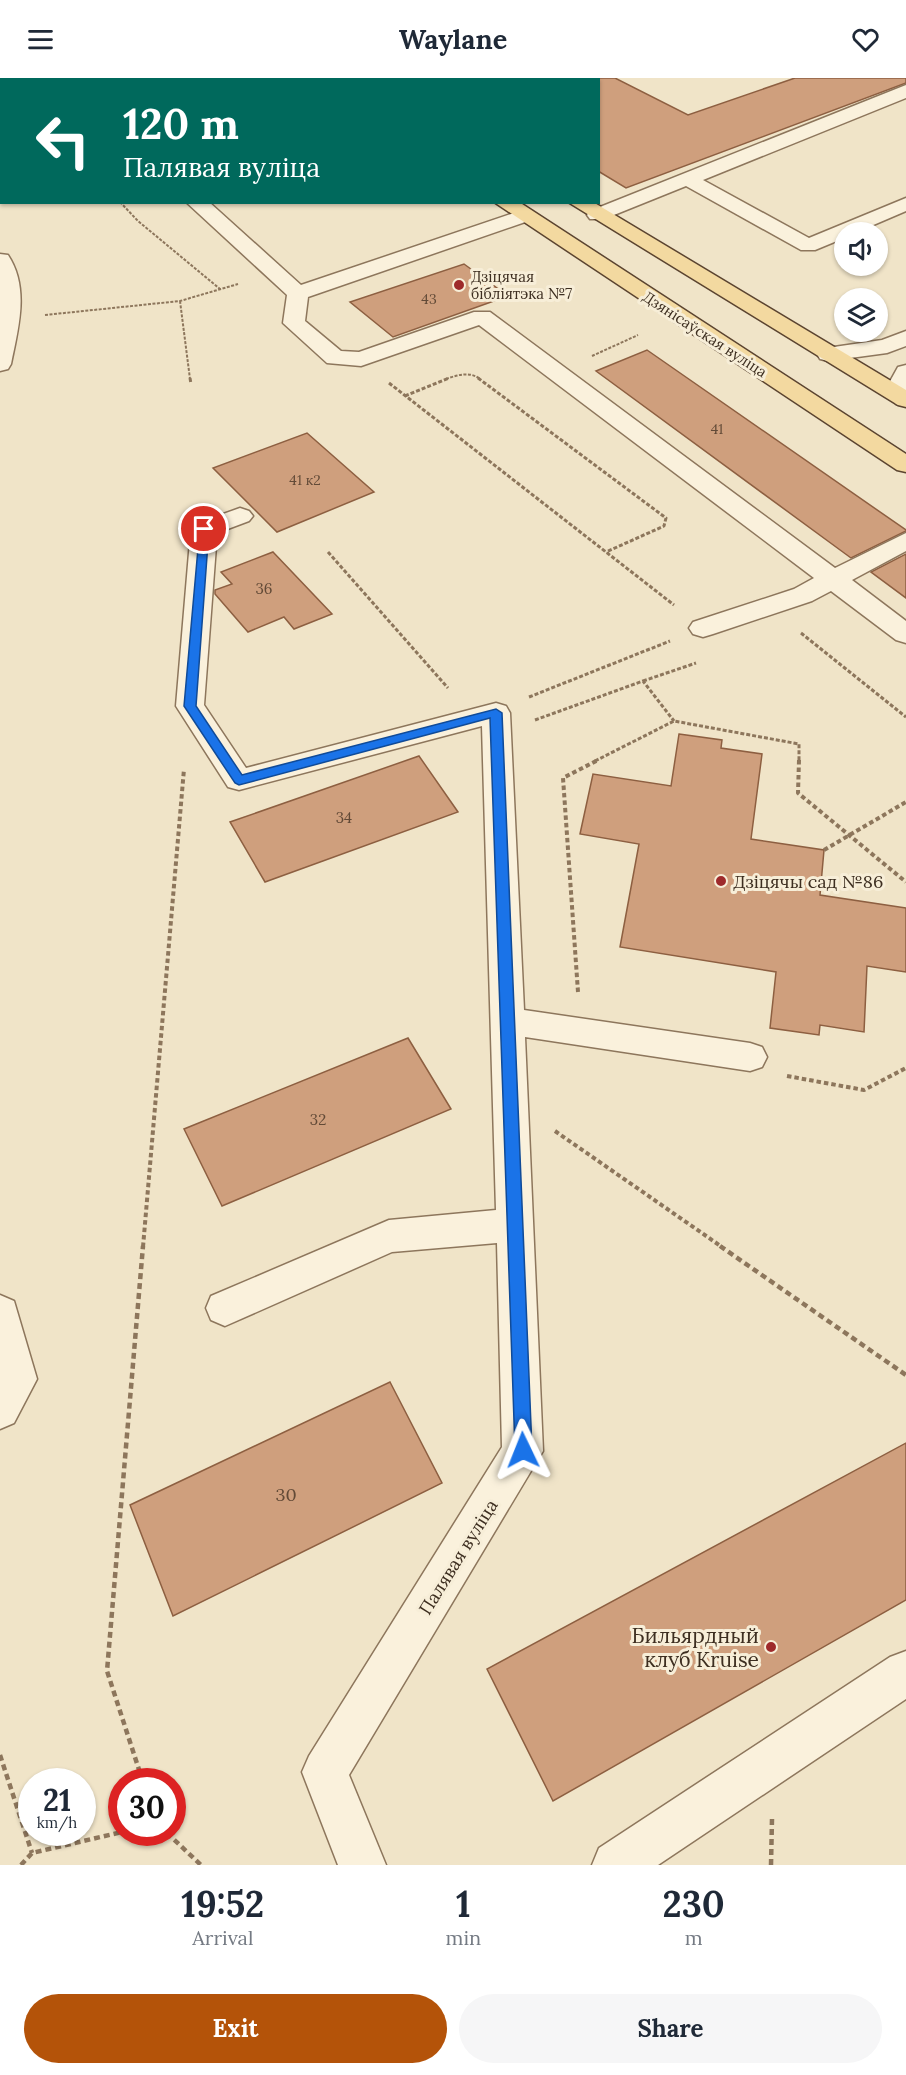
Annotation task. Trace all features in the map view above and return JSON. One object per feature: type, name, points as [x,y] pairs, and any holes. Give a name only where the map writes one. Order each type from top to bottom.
[{"type":"main road","name":"Дзянісаўская вуліца","points":[[507,204],[906,465]]},
{"type":"main road","points":[[581,204],[905,399]]},
{"type":"street","points":[[597,214],[906,91]]},
{"type":"street","points":[[687,179],[808,246],[906,204]]},
{"type":"street","points":[[198,204],[298,293]]},
{"type":"street","points":[[298,293],[524,216]]},
{"type":"street","points":[[0,260],[9,275],[9,318],[0,364]]},
{"type":"street","points":[[298,293],[294,323],[335,358],[361,360],[482,317],[906,634]]},
{"type":"street","points":[[828,354],[887,346],[906,338]]},
{"type":"street","points":[[905,399],[900,385],[906,372]]},
{"type":"street","points":[[240,516],[204,529],[190,706],[239,780],[485,726]]},
{"type":"street","points":[[703,628],[803,595],[906,541]]},
{"type":"street","name":"Палявая вуліца","points":[[362,1865],[325,1772],[523,1450],[507,1021],[485,726]]},
{"type":"street","points":[[507,1021],[750,1057]]},
{"type":"street","points":[[225,1308],[389,1236],[515,1225]]},
{"type":"street","points":[[0,1313],[17,1379],[0,1410]]},
{"type":"street","points":[[616,1865],[906,1673]]},
{"type":"path","points":[[9,318],[180,301],[220,289],[138,221],[122,204]]},
{"type":"path","points":[[180,301],[191,384]]},
{"type":"path","points":[[554,372],[638,335]]},
{"type":"path","points":[[361,360],[703,628]]},
{"type":"path","points":[[405,396],[458,374],[476,376],[666,518],[664,526],[606,552]]},
{"type":"path","points":[[328,552],[485,726],[698,663]]},
{"type":"path","points":[[536,694],[703,628]]},
{"type":"path","points":[[797,629],[906,717]]},
{"type":"path","points":[[643,681],[674,721]]},
{"type":"path","points":[[138,1768],[107,1671],[190,706]]},
{"type":"path","points":[[581,1032],[563,778],[674,721],[799,744],[798,794],[906,882]]},
{"type":"path","points":[[824,850],[906,802]]},
{"type":"path","points":[[750,1057],[755,1070],[864,1090],[906,1068]]},
{"type":"path","points":[[511,1127],[548,1126],[906,1375]]},
{"type":"path","points":[[0,1755],[32,1853]]},
{"type":"path","points":[[21,1865],[32,1853],[108,1835]]},
{"type":"path","points":[[181,1846],[201,1865]]},
{"type":"building","points":[[600,78],[615,78],[688,115],[795,78],[906,78],[906,83],[626,188],[600,172]]},
{"type":"building","points":[[464,264],[508,296],[393,337],[350,302]]},
{"type":"building","points":[[647,350],[906,531],[851,558],[596,371]]},
{"type":"building","points":[[307,433],[374,492],[277,532],[213,468]]},
{"type":"building","points":[[273,552],[332,614],[294,629],[284,617],[248,632],[215,594],[215,590],[232,584],[221,572]]},
{"type":"building","points":[[906,554],[906,598],[871,572]]},
{"type":"building","points":[[679,734],[722,740],[721,748],[762,754],[751,839],[824,850],[820,895],[906,908],[906,972],[867,966],[864,1032],[820,1025],[819,1035],[770,1028],[776,972],[620,947],[639,844],[580,834],[593,774],[671,786]]},
{"type":"building","points":[[419,756],[458,812],[265,882],[230,822]]},
{"type":"building","points":[[408,1038],[451,1109],[222,1206],[184,1129]]},
{"type":"building","points":[[390,1382],[442,1483],[173,1616],[130,1505]]},
{"type":"building","points":[[906,1443],[906,1600],[553,1801],[487,1669]]},
{"type":"place","name":"Дзіцячая бібліятэка №7","points":[[459,285]]},
{"type":"place","name":"Дзіцячы сад №86","points":[[721,881]]},
{"type":"place","name":"Бильярдный клуб Kruise","points":[[771,1647]]},
{"type":"route","points":[[204,529],[190,706],[239,780],[496,713],[523,1450]]}]
